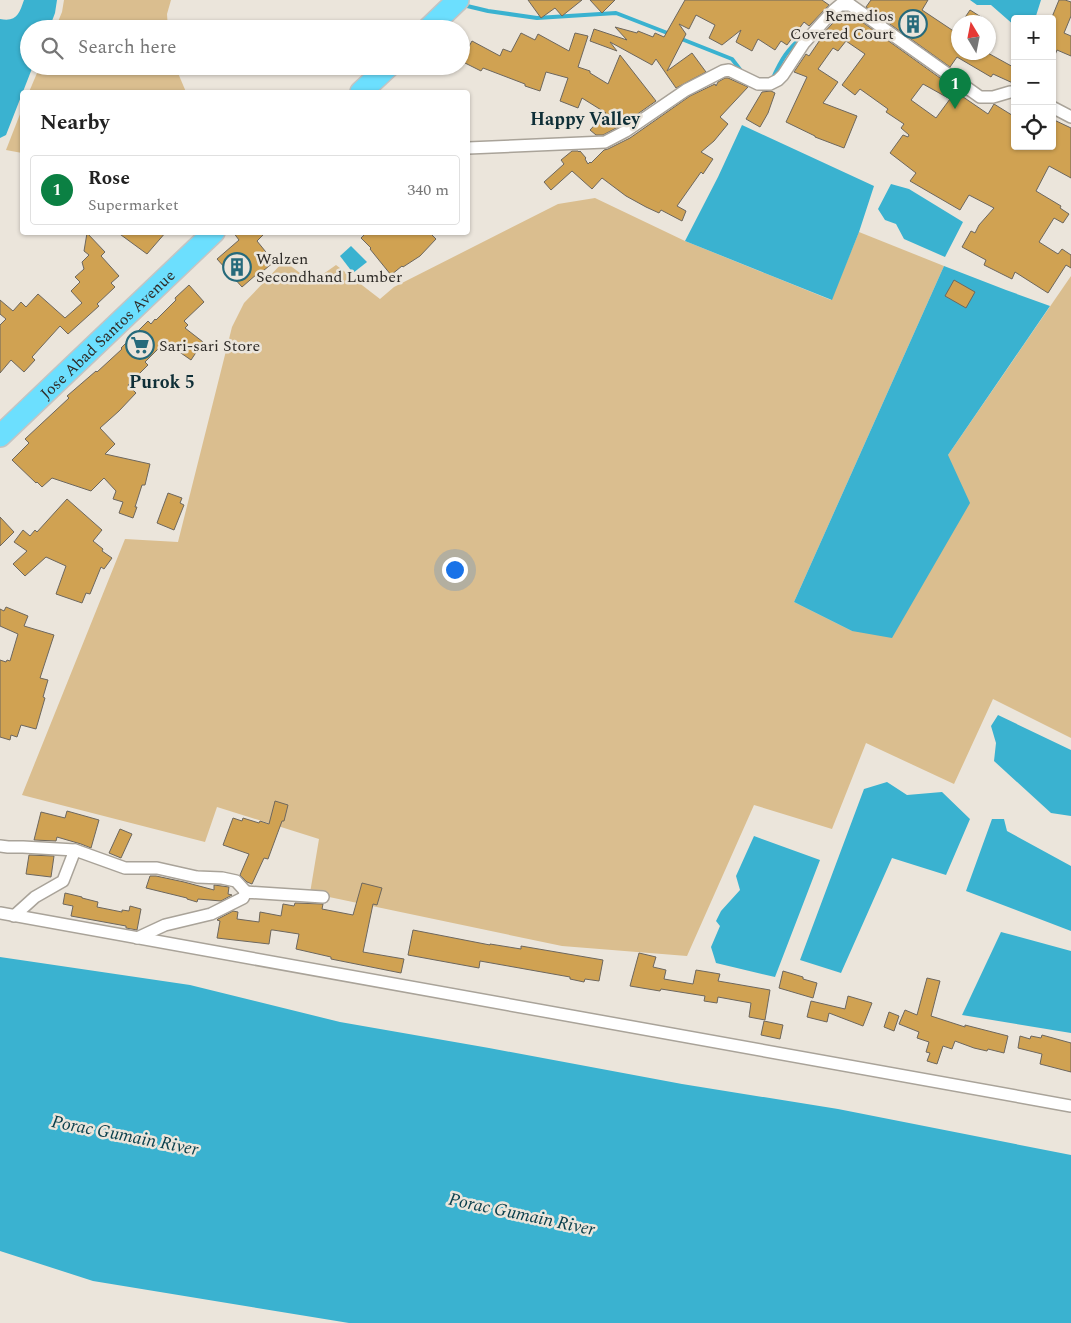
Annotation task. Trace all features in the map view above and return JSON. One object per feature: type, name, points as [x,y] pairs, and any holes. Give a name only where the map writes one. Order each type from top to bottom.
[{"type":"highway","points":[[437,20],[458,0]]},
{"type":"highway","points":[[363,90],[379,75]]},
{"type":"highway","name":"Jose Abad Santos Avenue","points":[[0,436],[211,235]]},
{"type":"street","points":[[470,148],[605,142],[626,131],[686,90],[723,71],[729,70],[758,84],[770,84],[783,75],[804,43],[834,10],[846,3],[980,97],[994,97],[1011,92]]},
{"type":"street","points":[[1056,109],[1071,117]]},
{"type":"street","points":[[0,846],[8,848],[75,850],[125,868],[157,868],[197,877],[222,878],[236,882],[246,892],[323,896]]},
{"type":"street","points":[[14,916],[35,898],[63,881],[75,850]]},
{"type":"street","points":[[137,938],[165,925],[212,914],[243,898],[246,892]]},
{"type":"street","points":[[0,914],[1071,1106]]},
{"type":"shaded area","points":[[64,0],[171,0],[167,20],[59,20]]},
{"type":"shaded area","points":[[36,75],[179,75],[185,90],[30,90]]},
{"type":"shaded area","points":[[20,114],[20,153],[6,150]]},
{"type":"shaded area","points":[[595,198],[685,241],[831,300],[859,232],[944,266],[794,602],[852,631],[948,455],[1071,276],[1071,738],[993,699],[954,784],[866,743],[832,829],[754,805],[687,956],[562,946],[310,893],[319,839],[217,807],[205,842],[22,795],[125,539],[178,542],[232,327],[244,303],[284,261],[312,282],[336,265],[380,299],[394,287],[558,204]]},
{"type":"water","points":[[24,0],[57,0],[52,20],[20,20],[20,75],[29,75],[24,90],[20,90],[20,99],[6,135],[0,138],[0,19],[14,18],[21,9]]},
{"type":"water","points":[[970,0],[1041,0],[1036,15],[1011,15],[1011,22],[991,5],[977,5]]},
{"type":"water","points":[[742,125],[874,186],[859,232],[832,300],[685,241]]},
{"type":"water","points":[[891,184],[909,189],[963,222],[945,257],[904,239],[896,224],[885,220],[878,209]]},
{"type":"water","points":[[351,246],[367,262],[353,273],[340,256]]},
{"type":"water","points":[[944,266],[1050,306],[948,455],[970,503],[892,638],[852,631],[794,602]]},
{"type":"water","points":[[998,715],[1071,750],[1071,816],[1051,813],[994,761],[996,743],[991,726]]},
{"type":"water","points":[[887,782],[907,795],[942,792],[970,819],[946,875],[892,858],[841,973],[800,960],[864,789]]},
{"type":"water","points":[[992,819],[1004,819],[1007,831],[1071,866],[1071,931],[966,891]]},
{"type":"water","points":[[754,836],[820,860],[775,977],[716,963],[711,947],[720,926],[716,921],[721,911],[740,890],[736,876]]},
{"type":"water","points":[[1001,932],[1071,951],[1071,1033],[962,1015]]},
{"type":"water","name":"Porac Gumain River","points":[[0,957],[190,985],[340,1022],[682,1084],[838,1109],[1071,1155],[1071,1323],[349,1323],[93,1281],[0,1251]]},
{"type":"building","points":[[528,0],[582,0],[562,16],[555,8],[541,18]]},
{"type":"building","points":[[590,0],[615,0],[602,13]]},
{"type":"building","points":[[685,0],[822,0],[829,5],[809,26],[804,22],[787,45],[781,41],[775,50],[758,39],[752,51],[736,42],[741,30],[722,45],[709,38],[715,25],[696,15],[689,29],[679,24],[686,34],[667,71],[692,53],[706,72],[676,88],[656,59],[652,65],[610,42],[617,51],[590,41],[594,29],[627,40],[615,27],[637,33],[638,31],[653,37],[655,33],[664,37]]},
{"type":"building","points":[[871,0],[928,0],[922,10],[951,29],[951,60],[955,60],[950,67],[866,7]]},
{"type":"building","points":[[1059,0],[1071,2],[1071,16],[1064,33],[1071,36],[1071,56],[1057,50],[1056,52],[1056,15],[1053,15]]},
{"type":"building","points":[[970,10],[978,15],[967,15]]},
{"type":"building","points":[[842,13],[855,23],[858,19],[988,114],[994,104],[1011,115],[1011,150],[1056,150],[1056,121],[1071,128],[1071,178],[1049,166],[1036,191],[1061,206],[1060,208],[1069,214],[1063,223],[1054,218],[1039,242],[1058,254],[1062,249],[1071,255],[1071,268],[1066,265],[1048,293],[1015,272],[1012,279],[984,265],[986,260],[962,247],[971,231],[975,233],[979,225],[994,208],[969,195],[960,210],[910,181],[916,173],[890,153],[903,135],[908,137],[909,135],[901,128],[904,124],[886,112],[888,109],[860,89],[855,95],[842,85],[865,54],[846,41],[838,51],[833,48],[818,69],[838,82],[823,103],[857,116],[844,148],[815,137],[786,122],[807,77],[794,72],[806,54],[809,56]],"holes":[[[923,84],[950,99],[936,118],[911,100]]]},
{"type":"building","points":[[521,33],[535,40],[538,34],[569,51],[575,33],[588,36],[578,67],[590,71],[590,73],[608,84],[620,55],[656,101],[622,125],[603,135],[596,135],[590,130],[606,113],[582,98],[578,108],[560,101],[568,78],[546,72],[540,91],[483,68],[481,71],[470,66],[470,45],[472,41],[500,56],[503,49],[511,52]]},
{"type":"building","points":[[996,58],[1011,66],[1011,82],[993,74],[991,77],[962,60],[996,60]]},
{"type":"building","points":[[725,78],[748,87],[720,117],[728,124],[714,141],[701,152],[713,159],[703,174],[701,172],[677,206],[686,211],[682,221],[661,210],[659,213],[646,207],[626,196],[602,178],[592,189],[572,171],[551,190],[544,182],[564,164],[561,160],[572,151],[580,151],[588,164],[591,163],[604,150],[630,138],[690,96],[715,84],[716,86],[718,82]]},
{"type":"building","points":[[771,91],[775,93],[768,113],[760,127],[746,119],[762,92]]},
{"type":"building","points":[[87,235],[89,235],[105,252],[101,256],[119,276],[111,283],[115,287],[97,304],[99,306],[68,334],[60,326],[32,357],[35,360],[24,372],[11,360],[0,373],[0,325],[6,319],[0,314],[0,300],[13,311],[21,302],[26,307],[38,294],[65,318],[82,303],[71,291],[80,282],[75,277],[84,269],[82,262],[89,255],[84,251]]},
{"type":"building","points":[[121,235],[163,235],[147,254]]},
{"type":"building","points":[[235,235],[263,235],[257,241],[274,262],[242,287],[217,259],[239,240]]},
{"type":"building","points":[[364,235],[432,235],[436,239],[420,256],[391,275],[361,238]]},
{"type":"building","points":[[954,280],[975,292],[966,308],[945,296]]},
{"type":"building","points":[[189,285],[204,302],[184,321],[188,325],[185,328],[203,342],[191,360],[165,342],[145,362],[148,365],[128,385],[136,393],[100,428],[115,444],[105,454],[150,464],[145,485],[142,485],[133,518],[119,513],[123,502],[113,499],[116,491],[104,478],[91,491],[52,478],[42,487],[36,483],[12,460],[29,443],[25,439],[69,398],[67,396],[122,349],[127,341],[148,321],[151,324],[156,320]]},
{"type":"building","points":[[168,493],[182,498],[180,503],[184,505],[174,530],[157,523]]},
{"type":"building","points":[[67,499],[102,530],[93,541],[112,558],[104,569],[101,567],[90,594],[86,593],[82,603],[56,594],[66,566],[46,557],[25,576],[13,564],[27,551],[14,542],[23,530],[30,536],[35,530],[37,532]]},
{"type":"building","points":[[0,517],[14,532],[0,546]]},
{"type":"building","points":[[6,607],[28,616],[24,626],[54,635],[40,678],[48,680],[36,729],[21,725],[17,737],[11,735],[10,740],[0,737],[0,660],[10,661],[18,634],[0,626],[0,609],[4,611]]},
{"type":"building","points":[[275,801],[288,805],[284,821],[282,821],[268,859],[264,858],[252,884],[240,875],[249,854],[223,845],[233,818],[242,821],[243,818],[269,824]]},
{"type":"building","points":[[67,811],[99,820],[91,848],[57,837],[56,841],[34,840],[41,812],[65,818]]},
{"type":"building","points":[[120,829],[132,834],[121,858],[109,853]]},
{"type":"building","points":[[29,855],[54,856],[51,877],[26,874]]},
{"type":"building","points":[[150,876],[214,890],[214,885],[229,887],[228,894],[232,895],[221,901],[198,899],[197,902],[146,888]]},
{"type":"building","points":[[362,883],[382,888],[377,905],[373,904],[363,952],[404,959],[401,973],[331,959],[331,957],[296,949],[299,934],[271,930],[269,944],[217,938],[220,921],[217,920],[233,911],[238,912],[237,919],[259,922],[260,912],[281,916],[283,904],[294,906],[295,903],[323,904],[322,909],[353,915]]},
{"type":"building","points":[[65,893],[98,902],[97,907],[122,912],[122,910],[129,911],[130,906],[141,909],[137,930],[126,928],[126,926],[71,916],[73,906],[63,904]]},
{"type":"building","points":[[413,930],[490,945],[521,949],[521,946],[603,960],[599,981],[585,979],[584,982],[570,979],[570,977],[480,961],[479,968],[408,955]]},
{"type":"building","points":[[639,953],[656,957],[653,967],[666,970],[664,979],[693,984],[696,970],[720,974],[718,981],[770,990],[765,1020],[749,1017],[751,1003],[718,997],[717,1003],[704,1001],[705,996],[630,986]]},
{"type":"building","points":[[783,971],[817,983],[813,998],[779,988]]},
{"type":"building","points":[[927,978],[940,981],[931,1016],[965,1027],[965,1025],[1008,1036],[1004,1053],[974,1048],[955,1041],[952,1049],[943,1046],[937,1064],[927,1061],[930,1053],[926,1052],[929,1042],[917,1038],[919,1032],[899,1024],[905,1010],[917,1015]]},
{"type":"building","points":[[848,996],[872,1003],[863,1026],[829,1013],[827,1022],[807,1017],[811,1001],[845,1009]]},
{"type":"building","points":[[889,1012],[899,1016],[894,1031],[884,1027]]},
{"type":"building","points":[[764,1021],[783,1025],[780,1039],[761,1035]]},
{"type":"building","points":[[1042,1035],[1071,1043],[1071,1072],[1040,1064],[1042,1054],[1018,1048],[1020,1036],[1030,1039],[1031,1036],[1041,1038]]},
{"type":"waterway","points":[[463,5],[488,11],[537,18],[616,13],[670,34]]},
{"type":"waterway","points":[[772,80],[786,55],[805,34]]},
{"type":"waterway","points":[[679,38],[732,59],[742,72]]},
{"type":"place","name":"Remedios Covered Court","points":[[913,24]]},
{"type":"place","name":"Rose","points":[[955,109]]},
{"type":"place","name":"Walzen Secondhand Lumber","points":[[237,267]]},
{"type":"place","name":"Sari-sari Store","points":[[140,345]]},
{"type":"district","name":"Happy Valley","points":[[585,119]]},
{"type":"district","name":"Purok 5","points":[[162,382]]}]
